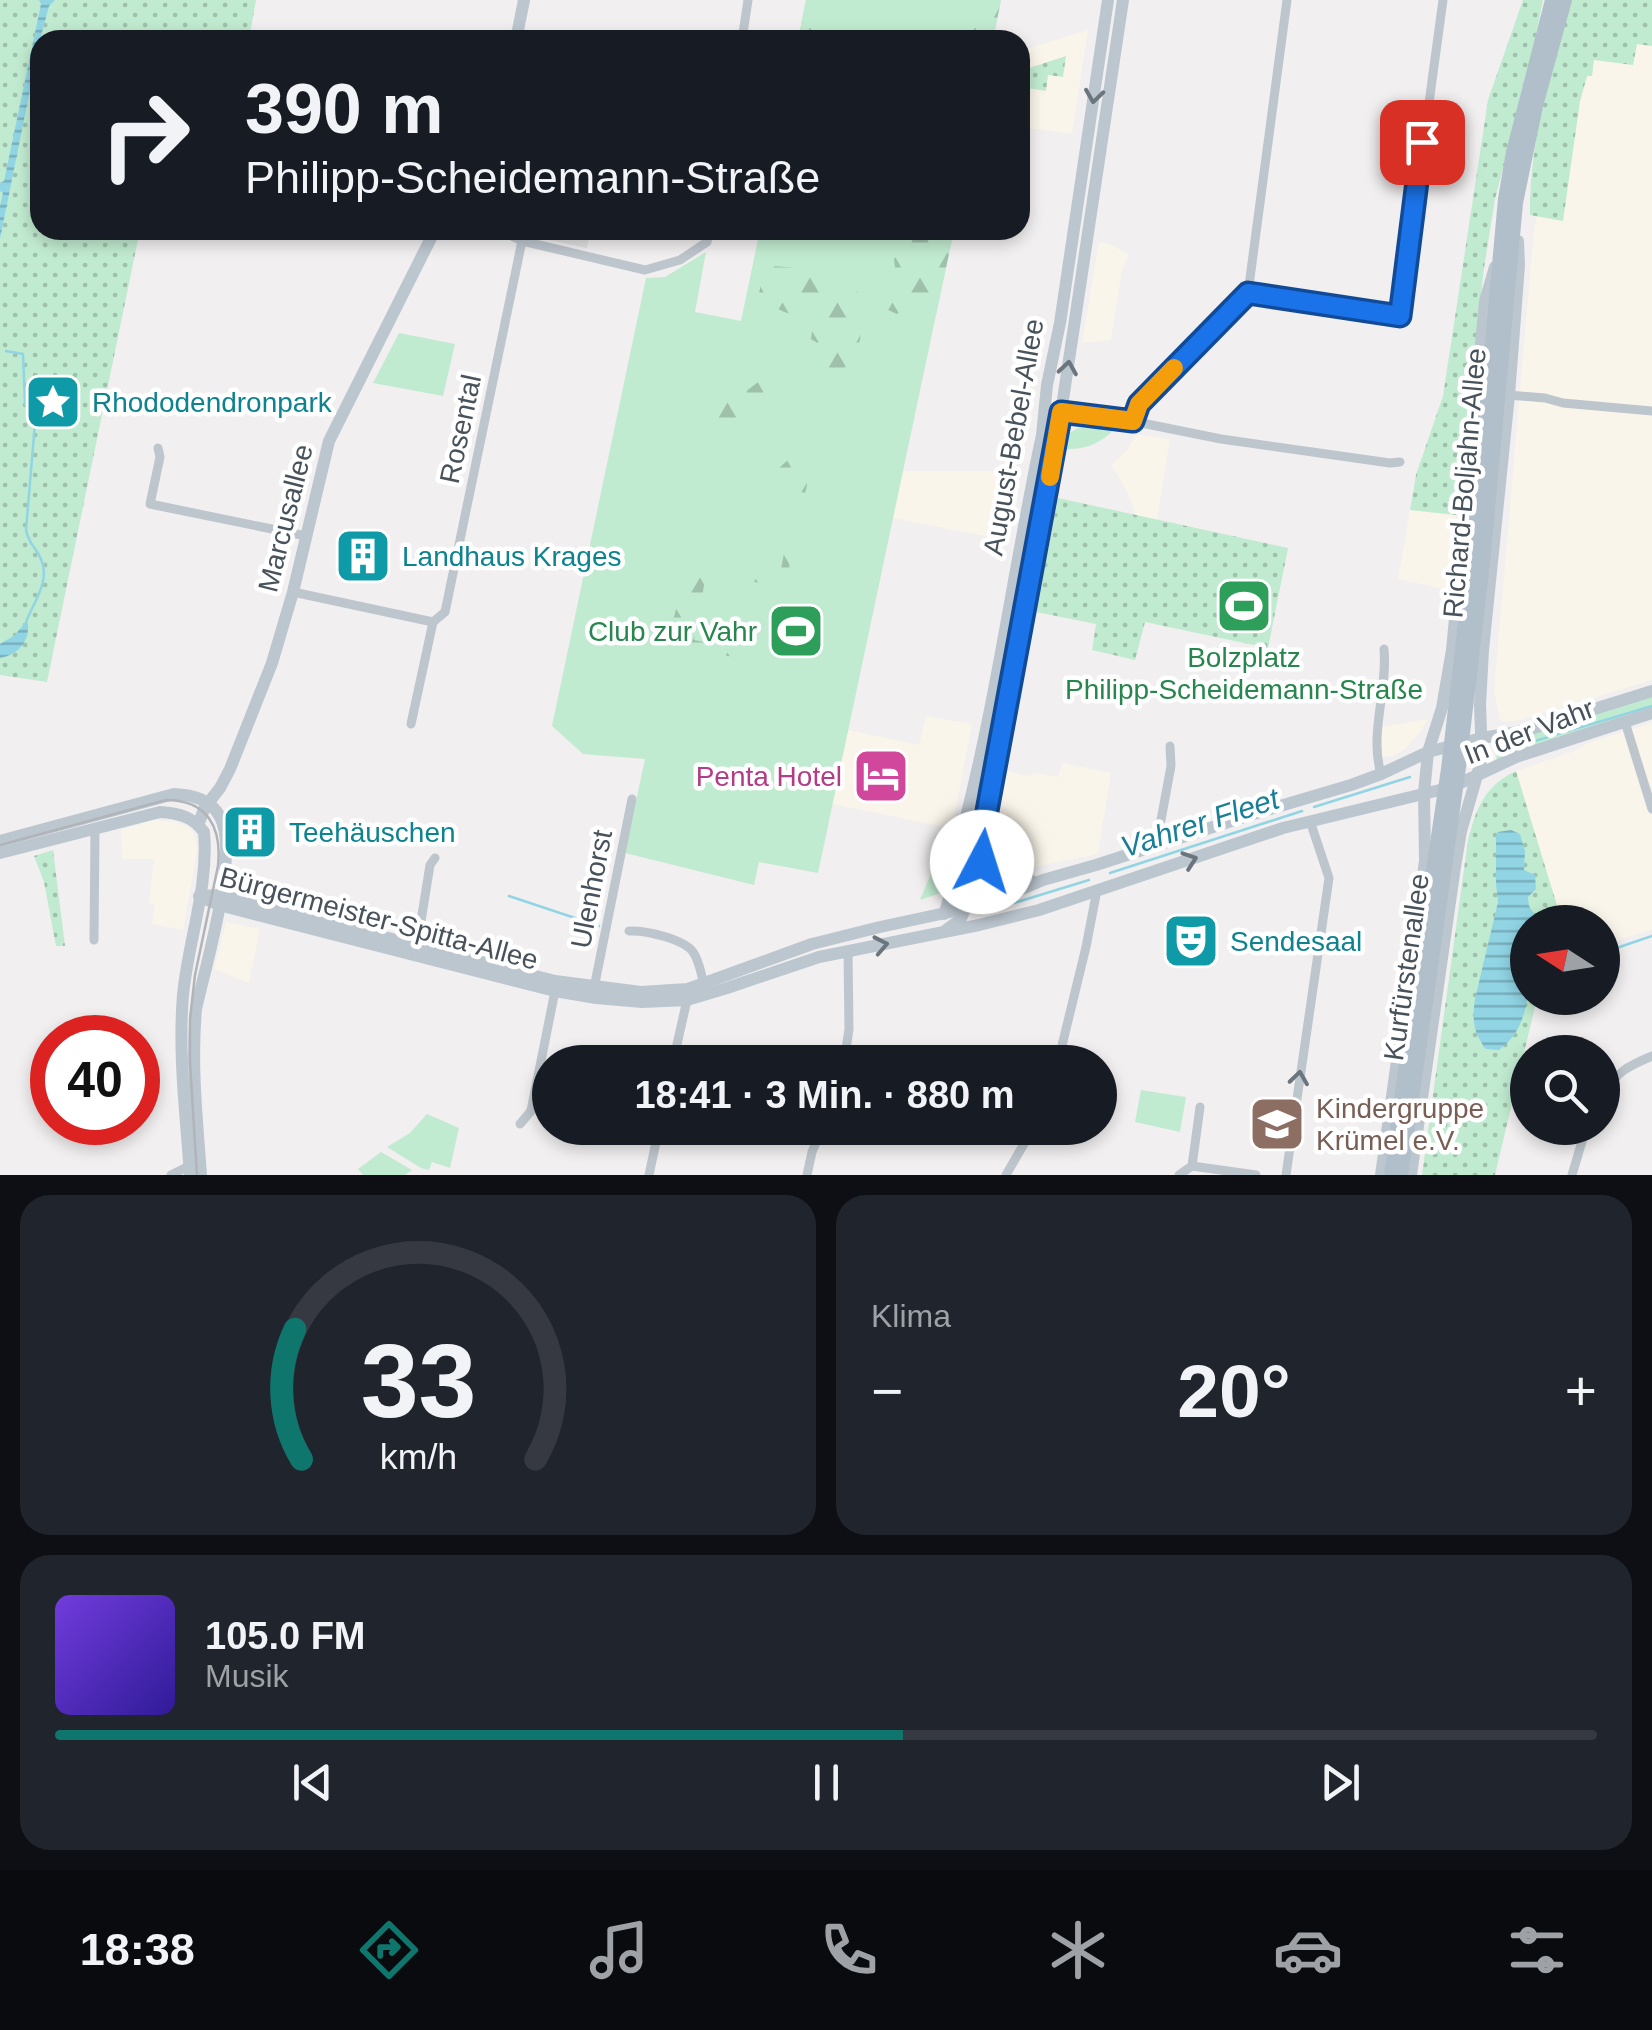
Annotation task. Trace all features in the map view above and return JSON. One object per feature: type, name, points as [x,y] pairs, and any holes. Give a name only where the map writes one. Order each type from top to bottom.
[{"type":"main road","points":[[518,30],[524,0]]},
{"type":"main road","name":"August-Bebel-Allee","points":[[944,914],[979,764],[1042,435],[1046,385],[1065,289],[1108,0]]},
{"type":"main road","name":"August-Bebel-Allee","points":[[964,910],[981,843],[1061,412],[1123,0]]},
{"type":"main road","name":"Richard-Boljahn-Allee","points":[[1478,564],[1499,255],[1514,152],[1552,0]]},
{"type":"main road","name":"Richard-Boljahn-Allee","points":[[1453,768],[1516,202],[1536,106],[1565,0]]},
{"type":"main road","name":"Richard-Boljahn-Allee","points":[[1477,776],[1482,758],[1482,650],[1518,264],[1516,202]]},
{"type":"main road","name":"Marcusallee","points":[[198,824],[224,780],[258,700],[293,592],[335,426],[431,240]]},
{"type":"main road","name":"Richard-Boljahn-Allee","points":[[1424,793],[1428,752],[1450,664],[1485,301],[1499,255]]},
{"type":"main road","name":"In der Vahr","points":[[1482,738],[1524,730],[1652,691]]},
{"type":"main road","name":"In der Vahr","points":[[1424,793],[1452,788],[1516,756],[1652,714]]},
{"type":"main road","name":"Bürgermeister-Spitta-Allee","points":[[221,893],[555,991],[642,1002],[687,1000],[819,956],[1039,910],[1284,828],[1307,810],[1428,752],[1482,738]]},
{"type":"main road","points":[[979,764],[995,767]]},
{"type":"main road","name":"Kurfürstenallee","points":[[1390,1175],[1453,768]]},
{"type":"main road","name":"Kurfürstenallee","points":[[1411,1175],[1455,867],[1477,776]]},
{"type":"main road","name":"Bürgermeister-Spitta-Allee","points":[[199,896],[221,893],[555,981],[594,988],[668,992],[704,984],[812,944],[964,910],[1042,880],[1156,847],[1307,810],[1424,793]]},
{"type":"main road","name":"Kurfürstenallee","points":[[1381,1175],[1425,861],[1424,793]]},
{"type":"main road","points":[[0,841],[174,794],[197,797],[219,813],[225,828],[221,893],[194,1026],[194,1172]]},
{"type":"main road","points":[[0,853],[160,812],[187,817],[204,832],[182,1023],[194,1172]]},
{"type":"main road","points":[[981,843],[982,862],[989,880],[998,884],[1042,880]]},
{"type":"main road","points":[[1096,866],[1097,890]]},
{"type":"main road","points":[[202,872],[221,893]]},
{"type":"main road","name":"August-Bebel-Allee","points":[[954,880],[964,910]]},
{"type":"main road","points":[[941,932],[961,919],[964,910],[980,924]]},
{"type":"main road","name":"Kurfürstenallee","points":[[1402,1175],[1424,973]]},
{"type":"street","points":[[744,30],[748,0]]},
{"type":"street","points":[[1133,421],[1139,404],[1248,293],[1287,0]]},
{"type":"street","points":[[1248,293],[1404,316],[1442,0]]},
{"type":"street","points":[[522,241],[645,270],[680,260],[708,240]]},
{"type":"street","name":"Rosental","points":[[411,724],[433,622],[444,612],[522,241]]},
{"type":"street","points":[[1508,394],[1652,411]]},
{"type":"street","points":[[1044,412],[1133,421],[1221,439],[1400,462]]},
{"type":"street","points":[[158,448],[160,457],[150,504],[306,536]]},
{"type":"street","points":[[293,592],[433,622]]},
{"type":"street","points":[[1381,774],[1376,739],[1386,664],[1384,649]]},
{"type":"street","points":[[1625,722],[1652,810]]},
{"type":"street","points":[[1156,847],[1170,746]]},
{"type":"street","name":"Ulenhorst","points":[[594,988],[632,800]]},
{"type":"street","points":[[1286,1175],[1329,878],[1307,810]]},
{"type":"street","points":[[94,940],[95,828]]},
{"type":"street","points":[[417,946],[430,865],[435,858]]},
{"type":"street","points":[[1062,1045],[1097,890]]},
{"type":"street","points":[[630,931],[642,930],[688,946],[695,954],[704,984]]},
{"type":"street","points":[[846,1045],[848,952]]},
{"type":"street","points":[[520,1124],[531,1111],[555,991]]},
{"type":"street","points":[[677,1045],[687,1000]]},
{"type":"street","points":[[1620,1074],[1652,1056]]},
{"type":"street","points":[[1192,1166],[1200,1107]]},
{"type":"street","points":[[649,1175],[655,1145]]},
{"type":"street","points":[[807,1175],[815,1145]]},
{"type":"street","points":[[1006,1175],[1023,1145]]},
{"type":"street","points":[[1572,1175],[1581,1145]]},
{"type":"street","points":[[1178,1175],[1192,1166],[1256,1175]]},
{"type":"street","points":[[172,1175],[194,1172]]},
{"type":"shaded area","points":[[1088,30],[1072,134],[1030,128],[1030,48]]},
{"type":"shaded area","points":[[1637,44],[1652,46],[1652,680],[1503,722],[1494,692],[1534,229],[1537,216],[1563,220],[1580,101],[1588,76],[1592,76],[1594,60]]},
{"type":"shaded area","points":[[549,240],[588,240],[587,248]]},
{"type":"shaded area","points":[[1099,242],[1129,255],[1122,270],[1111,340],[1082,343]]},
{"type":"shaded area","points":[[1137,434],[1170,439],[1157,520],[1136,516],[1111,465]]},
{"type":"shaded area","points":[[903,471],[1020,471],[1006,540],[893,518]]},
{"type":"shaded area","points":[[1410,510],[1456,515],[1448,590],[1398,579]]},
{"type":"shaded area","points":[[926,716],[972,724],[950,828],[832,804],[848,730],[919,745]]},
{"type":"shaded area","points":[[1428,719],[1405,749],[1381,758],[1381,727]]},
{"type":"shaded area","points":[[1652,723],[1652,929],[1620,939],[1620,905],[1557,905],[1516,771]]},
{"type":"shaded area","points":[[1062,763],[1111,773],[1098,854],[1000,874],[995,855],[1006,771],[1058,777]]},
{"type":"shaded area","points":[[153,820],[186,826],[196,839],[183,930],[152,924],[155,905],[149,903],[154,859],[122,859],[121,830]]},
{"type":"shaded area","points":[[226,922],[260,929],[249,983],[214,969]]},
{"type":"green space","name":"Rhododendronpark","points":[[0,0],[256,0],[251,30],[30,30],[30,240],[138,240],[47,682],[0,675]]},
{"type":"green space","points":[[806,0],[1001,0],[995,30],[800,30]]},
{"type":"green space","points":[[806,0],[822,0],[817,9],[820,25],[827,30],[800,30]]},
{"type":"green space","points":[[907,0],[935,0],[918,14],[915,30],[900,30]]},
{"type":"green space","points":[[981,0],[1001,0],[995,30],[974,30]]},
{"type":"green space","points":[[1523,0],[1543,0],[1495,199],[1456,515],[1410,510],[1416,475],[1443,396],[1488,100]]},
{"type":"green space","points":[[1570,0],[1652,0],[1652,46],[1637,44],[1633,65],[1594,60],[1592,76],[1587,76],[1580,101],[1563,221],[1530,215],[1533,160],[1542,106]]},
{"type":"green space","points":[[1066,56],[1063,77],[1048,75],[1046,91],[1030,89],[1030,68]]},
{"type":"green space","points":[[758,240],[952,240],[818,873],[759,862],[754,885],[625,853],[645,759],[583,754],[552,726],[646,278],[665,277],[706,252],[695,312],[741,321]]},
{"type":"green space","points":[[895,240],[952,240],[936,315],[921,320],[913,309],[897,314],[886,309],[876,295],[896,275],[894,259],[900,253]]},
{"type":"green space","points":[[773,266],[798,268],[815,276],[835,276],[861,294],[861,331],[852,366],[832,370],[819,367],[815,363],[816,342],[811,339],[810,313],[795,315],[782,311],[759,293],[763,275]]},
{"type":"green space","points":[[399,333],[455,344],[443,396],[373,383]]},
{"type":"green space","points":[[737,378],[743,391],[758,382],[765,401],[759,409],[741,409],[745,425],[733,432],[724,425],[720,440],[709,442],[714,418],[723,403],[714,398],[716,386]]},
{"type":"green space","points":[[1078,428],[1114,429],[1092,445],[1065,449],[1068,434]]},
{"type":"green space","points":[[807,456],[807,485],[785,586],[754,582],[760,572],[781,569],[794,503],[788,491],[790,480],[779,468],[789,459]]},
{"type":"green space","points":[[1058,498],[1288,548],[1268,648],[1145,622],[1135,660],[1092,650],[1096,624],[1036,612]]},
{"type":"green space","points":[[687,566],[707,569],[694,640],[767,655],[765,664],[672,644],[669,637]]},
{"type":"green space","points":[[1652,696],[1652,710],[1496,761],[1499,741]]},
{"type":"green space","points":[[1516,771],[1557,905],[1510,905],[1510,1015],[1533,1015],[1528,1035],[1510,1035],[1510,1112],[1495,1175],[1422,1175],[1468,840],[1483,799]]},
{"type":"green space","points":[[950,828],[940,893],[920,900]]},
{"type":"green space","points":[[53,850],[65,946],[56,946],[44,882],[34,856]]},
{"type":"green space","points":[[1141,1090],[1186,1097],[1180,1132],[1135,1122]]},
{"type":"green space","points":[[427,1114],[459,1128],[450,1168],[432,1162],[429,1170],[421,1168],[387,1147],[410,1133]]},
{"type":"green space","points":[[381,1152],[412,1170],[405,1175],[363,1175],[358,1169]]},
{"type":"water","points":[[39,0],[55,0],[49,6],[43,30],[36,30]]},
{"type":"water","points":[[30,57],[30,90],[0,239],[0,183],[4,181]]},
{"type":"water","points":[[27,620],[28,634],[22,645],[0,658],[0,644],[15,635]]},
{"type":"water","points":[[1511,830],[1520,834],[1525,851],[1524,870],[1535,875],[1536,889],[1528,897],[1529,905],[1510,905],[1510,1015],[1523,1015],[1513,1035],[1499,1050],[1486,1049],[1474,1020],[1475,999],[1498,902],[1498,832]]},
{"type":"waterway","points":[[6,351],[23,354],[25,403],[35,423],[26,530],[41,559],[44,575],[26,622]]},
{"type":"waterway","name":"Vahrer Fleet","points":[[1498,752],[1652,706]]},
{"type":"waterway","name":"Vahrer Fleet","points":[[1314,807],[1410,777]]},
{"type":"waterway","name":"Vahrer Fleet","points":[[1110,873],[1302,811]]},
{"type":"waterway","name":"Vahrer Fleet","points":[[1004,906],[1089,880]]},
{"type":"waterway","name":"Vahrer Fleet","points":[[509,896],[599,926]]},
{"type":"waterway","points":[[1620,947],[1652,936]]},
{"type":"tram line","points":[[0,845],[166,800],[192,805],[209,819],[217,840],[218,866],[195,975],[190,1019],[197,1175]]},
{"type":"slow traffic","points":[[1050,477],[1061,412],[1133,421],[1139,404],[1174,368]]},
{"type":"place","name":"Rhododendronpark","points":[[53,402]]},
{"type":"place","name":"Landhaus Krages","points":[[363,556]]},
{"type":"place","name":"Bolzplatz Philipp-Scheidemann-Straße","points":[[1244,606]]},
{"type":"place","name":"Club zur Vahr","points":[[796,631]]},
{"type":"place","name":"Penta Hotel","points":[[881,776]]},
{"type":"place","name":"Teehäuschen","points":[[250,832]]},
{"type":"place","name":"Sendesaal","points":[[1191,941]]},
{"type":"place","name":"Kindergruppe Krümel e.V.","points":[[1277,1124]]},
{"type":"route","points":[[982,862],[981,843],[1061,412],[1133,421],[1139,404],[1248,293],[1400,316],[1422,142]]}]
